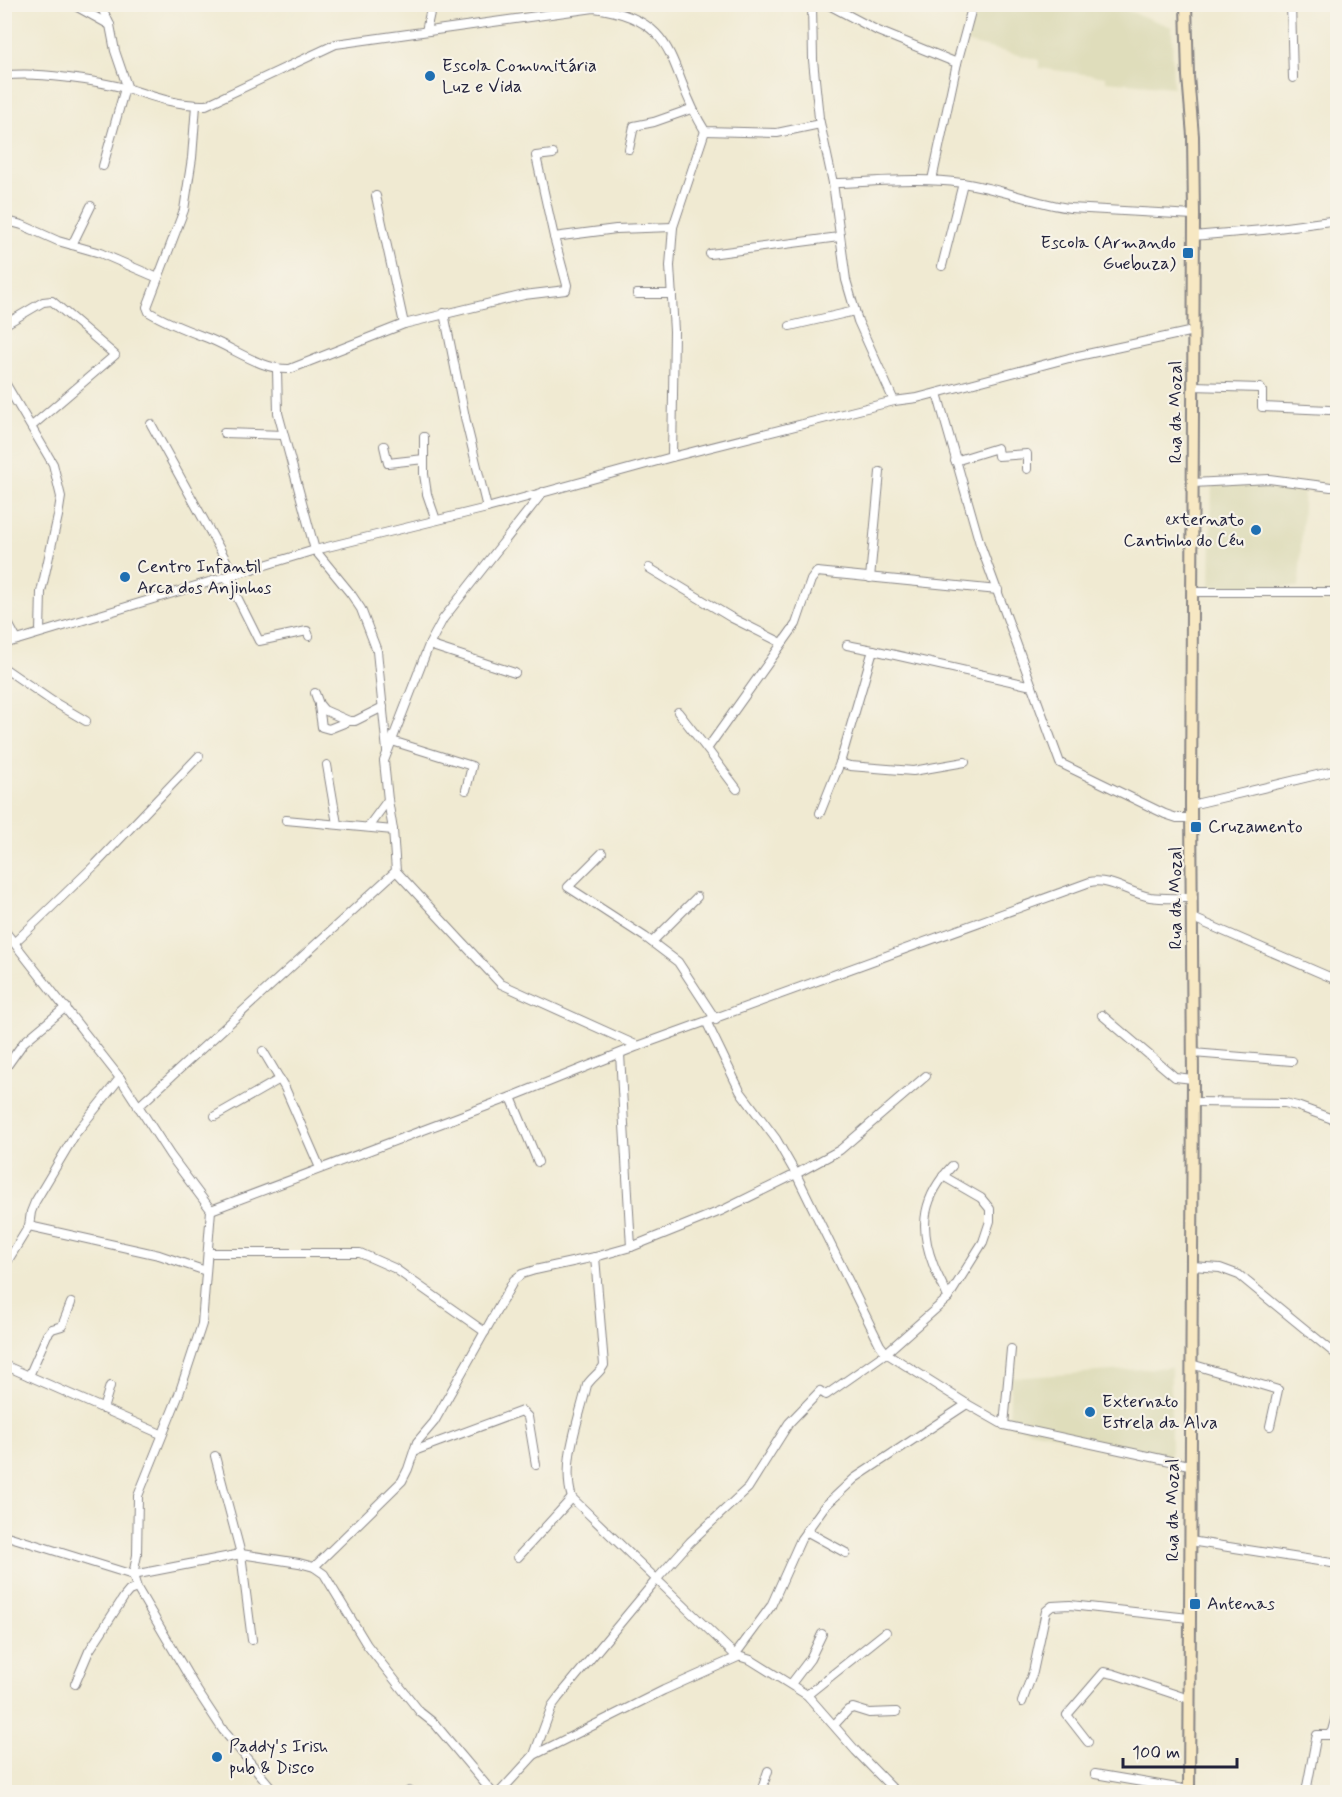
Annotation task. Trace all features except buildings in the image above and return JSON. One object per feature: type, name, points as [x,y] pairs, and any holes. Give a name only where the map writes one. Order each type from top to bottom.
[{"type":"main road","name":"Rua da Mozal","points":[[1186,4],[1188,76],[1193,136],[1194,215],[1189,1791]]},
{"type":"street","points":[[72,4],[110,25]]},
{"type":"street","points":[[100,4],[110,25],[115,51],[127,89],[104,166]]},
{"type":"street","points":[[426,31],[432,4]]},
{"type":"street","points":[[812,4],[813,60],[820,124],[833,183],[846,280],[855,311],[876,364],[894,401]]},
{"type":"street","points":[[827,4],[878,31],[957,63]]},
{"type":"street","points":[[932,180],[957,63],[973,4]]},
{"type":"street","points":[[1291,4],[1293,78]]},
{"type":"street","points":[[4,76],[32,74],[127,89],[149,96],[206,105],[336,44],[594,6],[636,18],[657,33],[670,52],[692,110],[705,131]]},
{"type":"street","points":[[196,105],[192,158],[184,210],[148,299],[147,307],[149,312],[181,329],[210,339],[277,369],[290,369],[404,324],[444,313],[525,295],[566,290],[567,285],[536,156],[553,154]]},
{"type":"street","points":[[629,149],[634,126],[692,110]]},
{"type":"street","points":[[705,131],[777,133],[820,124]]},
{"type":"street","points":[[672,457],[670,266],[673,227],[705,131]]},
{"type":"street","points":[[833,183],[932,180],[963,183],[1053,206],[1194,215]]},
{"type":"street","points":[[942,266],[963,183]]},
{"type":"street","points":[[376,196],[404,324]]},
{"type":"street","points":[[72,245],[91,206]]},
{"type":"street","points":[[4,220],[22,225],[58,241],[100,253],[158,278]]},
{"type":"street","points":[[1193,236],[1338,220]]},
{"type":"street","points":[[554,237],[616,229],[673,227]]},
{"type":"street","points":[[710,254],[839,237]]},
{"type":"street","points":[[637,294],[672,294]]},
{"type":"street","points":[[4,325],[43,302],[52,301],[115,355],[32,426]]},
{"type":"street","points":[[790,326],[855,311]]},
{"type":"street","points":[[444,313],[466,423],[487,508]]},
{"type":"street","points":[[4,644],[315,550],[487,508],[672,457],[894,401],[917,398],[1069,358],[1193,331]]},
{"type":"street","points":[[277,369],[278,413],[315,550],[362,609],[377,651],[387,753]]},
{"type":"street","points":[[4,381],[53,464],[61,497],[41,592],[40,632]]},
{"type":"street","points":[[1193,386],[1260,388],[1262,407],[1329,410]]},
{"type":"street","points":[[937,393],[954,460],[980,544],[1060,763],[1165,814],[1177,818],[1192,818]]},
{"type":"street","points":[[151,424],[230,576],[259,641],[307,631],[309,636]]},
{"type":"street","points":[[224,434],[284,435]]},
{"type":"street","points":[[424,437],[427,494],[436,520]]},
{"type":"street","points":[[384,446],[388,463],[424,459]]},
{"type":"street","points":[[954,460],[997,448],[998,456],[1027,454],[1027,469]]},
{"type":"street","points":[[870,578],[880,472]]},
{"type":"street","points":[[1193,483],[1269,478],[1331,487]]},
{"type":"street","points":[[543,492],[443,619],[429,645],[387,753],[384,771],[393,830],[396,871],[501,984],[638,1047]]},
{"type":"street","points":[[650,568],[732,618],[782,643]]},
{"type":"street","points":[[706,749],[796,624],[811,580],[817,572],[998,590]]},
{"type":"street","points":[[1192,592],[1338,592]]},
{"type":"street","points":[[4,616],[17,640]]},
{"type":"street","points":[[429,645],[516,673]]},
{"type":"street","points":[[847,645],[1032,686]]},
{"type":"street","points":[[820,813],[840,763],[873,651]]},
{"type":"street","points":[[4,668],[86,722]]},
{"type":"street","points":[[315,693],[322,727],[329,729],[355,721],[383,706]]},
{"type":"street","points":[[319,704],[324,710],[349,721]]},
{"type":"street","points":[[678,712],[737,789]]},
{"type":"street","points":[[392,741],[472,766],[466,790]]},
{"type":"street","points":[[15,942],[96,864],[199,756]]},
{"type":"street","points":[[840,763],[850,766],[913,771],[965,762]]},
{"type":"street","points":[[327,765],[338,824]]},
{"type":"street","points":[[1191,805],[1338,770]]},
{"type":"street","points":[[368,827],[388,800]]},
{"type":"street","points":[[286,820],[393,830]]},
{"type":"street","points":[[602,853],[568,887],[652,942],[681,965],[711,1021],[740,1091],[776,1139],[796,1174],[886,1353],[1004,1425],[1189,1465]]},
{"type":"street","points":[[138,1107],[396,871]]},
{"type":"street","points":[[211,1210],[638,1047],[1090,882],[1099,880],[1136,894],[1153,897],[1193,898]]},
{"type":"street","points":[[652,942],[697,897]]},
{"type":"street","points":[[1192,918],[1332,978],[1338,978]]},
{"type":"street","points":[[4,930],[120,1078],[170,1155],[211,1210],[202,1324],[179,1394],[138,1496],[137,1555],[133,1575],[137,1588],[198,1692],[223,1730],[275,1792]]},
{"type":"street","points":[[4,1070],[24,1042],[66,1007]]},
{"type":"street","points":[[1102,1015],[1175,1077],[1193,1079]]},
{"type":"street","points":[[263,1051],[280,1079],[320,1168]]},
{"type":"street","points":[[1193,1053],[1292,1061]]},
{"type":"street","points":[[620,1054],[630,1247]]},
{"type":"street","points":[[314,1567],[402,1481],[417,1442],[434,1422],[513,1280],[535,1270],[630,1247],[723,1210],[796,1174],[840,1150],[926,1076]]},
{"type":"street","points":[[4,1263],[7,1262],[29,1226],[35,1202],[76,1133],[120,1078]]},
{"type":"street","points":[[214,1116],[280,1079]]},
{"type":"street","points":[[511,1097],[538,1162]]},
{"type":"street","points":[[1192,1102],[1285,1103],[1338,1121]]},
{"type":"street","points":[[948,1298],[927,1248],[924,1223],[929,1197],[952,1166]]},
{"type":"street","points":[[534,1755],[552,1707],[690,1542],[748,1488],[789,1423],[820,1391],[826,1395],[886,1353],[948,1298],[983,1242],[990,1221],[990,1209],[981,1198],[944,1176]]},
{"type":"street","points":[[29,1226],[159,1255],[206,1271]]},
{"type":"street","points":[[208,1253],[360,1253],[369,1255],[394,1268],[484,1332]]},
{"type":"street","points":[[595,1257],[604,1365],[602,1370],[591,1378],[587,1386],[568,1464],[569,1488],[572,1498],[736,1656],[751,1660],[807,1695],[896,1792]]},
{"type":"street","points":[[1192,1266],[1220,1268],[1239,1275],[1338,1356]]},
{"type":"street","points":[[29,1376],[47,1335],[52,1329],[62,1326],[71,1303]]},
{"type":"street","points":[[1004,1425],[1011,1349]]},
{"type":"street","points":[[1191,1364],[1278,1390],[1269,1426]]},
{"type":"street","points":[[4,1365],[161,1434]]},
{"type":"street","points":[[103,1409],[110,1386]]},
{"type":"street","points":[[500,1792],[534,1755],[736,1656],[771,1606],[806,1531],[824,1507],[855,1479],[967,1404]]},
{"type":"street","points":[[414,1451],[522,1411],[528,1417],[536,1465]]},
{"type":"street","points":[[215,1456],[241,1554],[252,1640]]},
{"type":"street","points":[[518,1557],[572,1498]]},
{"type":"street","points":[[806,1531],[846,1553]]},
{"type":"street","points":[[4,1535],[133,1575],[241,1554],[314,1567],[324,1574],[367,1646],[420,1712],[435,1724],[492,1792]]},
{"type":"street","points":[[1190,1541],[1338,1564]]},
{"type":"street","points":[[75,1683],[100,1633],[124,1597],[129,1591],[137,1588]]},
{"type":"street","points":[[1022,1702],[1033,1672],[1046,1611],[1052,1606],[1070,1605],[1189,1618]]},
{"type":"street","points":[[807,1695],[886,1632]]},
{"type":"street","points":[[790,1684],[810,1659],[822,1634]]},
{"type":"street","points":[[1088,1742],[1067,1715],[1104,1672],[1189,1700]]},
{"type":"street","points":[[834,1725],[848,1710],[853,1708],[869,1713],[896,1712]]},
{"type":"street","points":[[1306,1792],[1316,1738],[1329,1735],[1338,1709]]},
{"type":"street","points":[[761,1792],[768,1771]]},
{"type":"street","points":[[1095,1774],[1189,1791]]},
{"type":"shaded area","points":[[978,5],[1112,5],[1172,27],[1173,87],[1106,81],[1106,77],[1039,68],[1039,60],[965,42]]},
{"type":"shaded area","name":"externato Cantinho do Céu","points":[[1262,482],[1304,486],[1299,587],[1210,587],[1212,483]]},
{"type":"shaded area","name":"Externato Estrela da Alva","points":[[1171,1367],[1171,1460],[1012,1426],[1009,1422],[1011,1378]]},
{"type":"place","name":"Escola Comunitária Luz e Vida","points":[[430,76]]},
{"type":"place","name":"Escola (Armando Guebuza)","points":[[1188,253]]},
{"type":"place","name":"externato Cantinho do Céu","points":[[1256,530]]},
{"type":"place","name":"Centro Infantil Arca dos Anjinhos","points":[[125,577]]},
{"type":"place","name":"Cruzamento","points":[[1196,827]]},
{"type":"place","name":"Externato Estrela da Alva","points":[[1090,1412]]},
{"type":"place","name":"Antenas","points":[[1195,1604]]},
{"type":"place","name":"Paddy's Irish pub & Disco","points":[[217,1757]]}]
